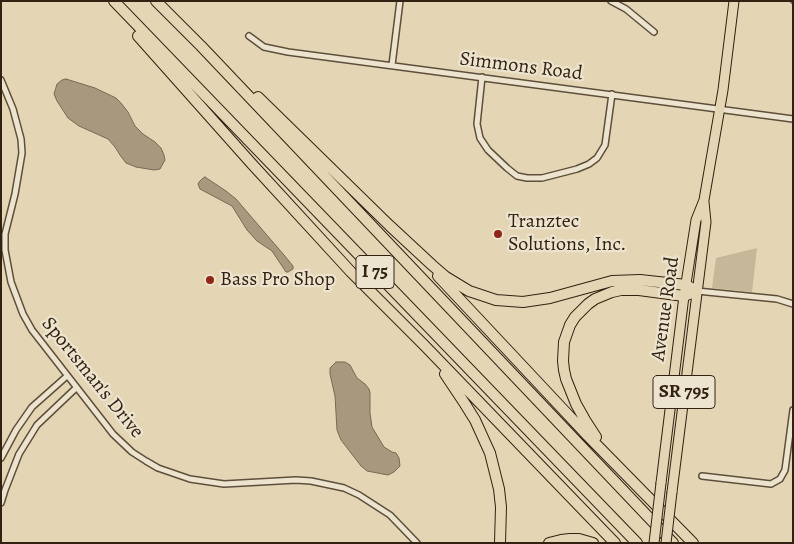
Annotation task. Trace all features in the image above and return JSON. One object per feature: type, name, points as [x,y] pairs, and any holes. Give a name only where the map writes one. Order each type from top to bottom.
[{"type":"highway","points":[[113,1],[127,22],[251,164],[351,272],[615,543]]},
{"type":"highway","name":"I 75","points":[[113,1],[637,543]]},
{"type":"highway","name":"I 75","points":[[156,1],[201,46],[673,543]]},
{"type":"highway","points":[[201,46],[217,57],[390,226],[446,277],[469,291],[496,300],[523,302],[537,301],[599,284],[626,280],[658,282],[685,291]]},
{"type":"highway","points":[[390,226],[588,436],[693,543]]},
{"type":"highway","points":[[613,460],[585,420],[566,379],[563,351],[570,325],[588,304],[612,292],[621,290],[697,291]]},
{"type":"highway","points":[[424,345],[475,420],[488,450],[499,489],[501,507],[500,543]]},
{"type":"highway","points":[[549,543],[570,539],[593,543]]},
{"type":"main road","name":"Avenue Road","points":[[654,543],[685,291],[696,220],[704,200],[720,109],[734,1]]},
{"type":"main road","name":"Avenue Road","points":[[666,543],[706,222],[704,200]]},
{"type":"street","points":[[392,65],[400,1]]},
{"type":"street","points":[[611,1],[626,9],[654,32]]},
{"type":"street","name":"Simmons Road","points":[[249,36],[264,47],[288,52],[793,119]]},
{"type":"street","points":[[482,77],[477,124],[480,138],[488,150],[507,168],[517,176],[527,178],[542,178],[576,169],[589,164],[597,158],[604,145],[612,94]]},
{"type":"street","name":"Sportsman's Drive","points":[[1,80],[13,109],[21,139],[22,153],[15,194],[5,234],[5,250],[11,282],[23,314],[32,330],[113,434],[132,452],[158,468],[182,477],[224,484],[320,482],[344,488],[360,495],[390,515],[417,543]]},
{"type":"street","points":[[697,291],[777,300],[793,304]]},
{"type":"street","points":[[1,458],[16,430],[32,407],[67,376]]},
{"type":"street","points":[[1,503],[19,454],[37,425],[76,388]]},
{"type":"street","points":[[702,476],[771,484],[776,482],[785,470],[793,410]]},
{"type":"shaded area","points":[[66,79],[95,88],[116,98],[128,112],[135,126],[161,148],[165,160],[160,169],[136,167],[126,163],[108,139],[79,126],[68,118],[54,94],[57,84]]},
{"type":"shaded area","points":[[205,177],[236,199],[293,266],[293,269],[286,272],[272,251],[257,241],[247,230],[232,206],[200,189],[198,184]]},
{"type":"shaded area","points":[[757,248],[752,292],[712,288],[716,258]]},
{"type":"shaded area","points":[[336,362],[345,362],[350,365],[357,378],[369,389],[372,427],[384,447],[396,453],[399,458],[400,466],[388,475],[367,471],[341,440],[337,430],[335,396],[330,374],[330,368]]},
{"type":"waterway","points":[[790,1],[793,4]]},
{"type":"place","name":"Tranztec Solutions, Inc.","points":[[498,234]]},
{"type":"place","name":"Bass Pro Shop","points":[[210,280]]}]
